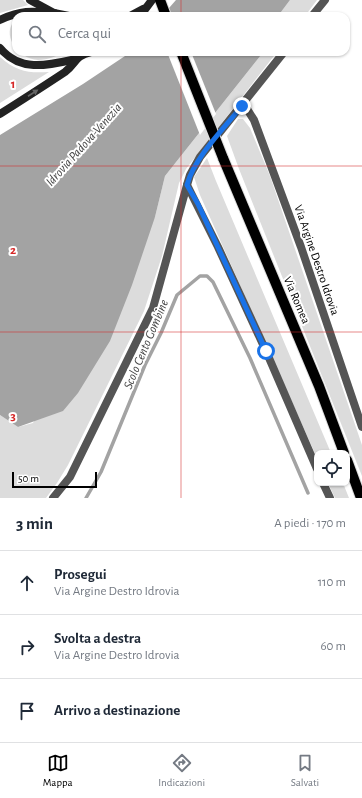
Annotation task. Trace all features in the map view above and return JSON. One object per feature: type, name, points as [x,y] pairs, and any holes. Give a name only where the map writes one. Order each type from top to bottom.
[{"type":"main road","points":[[30,0],[52,12]]},
{"type":"main road","points":[[160,0],[164,12]]},
{"type":"main road","points":[[136,12],[149,3]]},
{"type":"main road","points":[[143,12],[149,3]]},
{"type":"main road","points":[[23,12],[41,12]]},
{"type":"main road","points":[[0,20],[12,14]]},
{"type":"main road","points":[[0,48],[9,56],[23,64],[30,65],[45,66],[76,59],[81,56]]},
{"type":"main road","name":"Via Romea","points":[[182,56],[319,386],[343,450]]},
{"type":"main road","points":[[0,114],[67,70],[76,59]]},
{"type":"main road","points":[[350,468],[362,498]]},
{"type":"street","points":[[315,12],[325,0]]},
{"type":"street","points":[[53,498],[70,477],[153,308],[190,175],[200,157],[281,56]]},
{"type":"street","name":"Via Argine Destro Idrovia","points":[[242,106],[247,109],[254,120],[300,247],[362,427]]},
{"type":"street","points":[[187,185],[198,204],[266,351],[314,462]]},
{"type":"street","points":[[324,486],[330,498]]},
{"type":"shaded area","points":[[0,0],[23,0],[28,5],[0,13]]},
{"type":"shaded area","points":[[290,0],[317,0],[308,12],[281,12]]},
{"type":"shaded area","points":[[12,24],[12,42],[10,38]]},
{"type":"shaded area","points":[[25,56],[56,56],[42,60]]},
{"type":"shaded area","points":[[260,56],[274,56],[186,169],[179,183],[162,256],[144,311],[68,465],[57,483],[46,498],[0,498],[0,415],[18,427],[33,423],[155,217],[165,176]]},
{"type":"shaded area","points":[[0,57],[17,69],[29,72],[49,72],[0,103]]},
{"type":"shaded area","points":[[238,119],[243,119],[250,128],[270,176],[362,445],[362,476],[227,136]]},
{"type":"shaded area","points":[[207,158],[330,450],[314,450],[314,451],[200,195],[194,177]]},
{"type":"shaded area","points":[[329,486],[344,486],[349,498],[335,498]]},
{"type":"water","points":[[176,0],[290,0],[281,12],[166,12]]},
{"type":"water","name":"Idrovia Padova-Venezia","points":[[125,56],[260,56],[165,176],[155,217],[132,285],[110,341],[78,393],[63,411],[18,427],[0,415],[0,135],[83,84]]},
{"type":"pier","points":[[169,56],[193,56],[216,114],[200,135]]},
{"type":"waterway","name":"Scolo Cento Gombine","points":[[86,498],[101,472],[145,365],[161,333],[177,295],[200,276],[207,276],[213,282],[250,358],[308,493]]},
{"type":"route","points":[[242,106],[200,157],[190,175],[187,185],[198,204],[266,351]]}]
